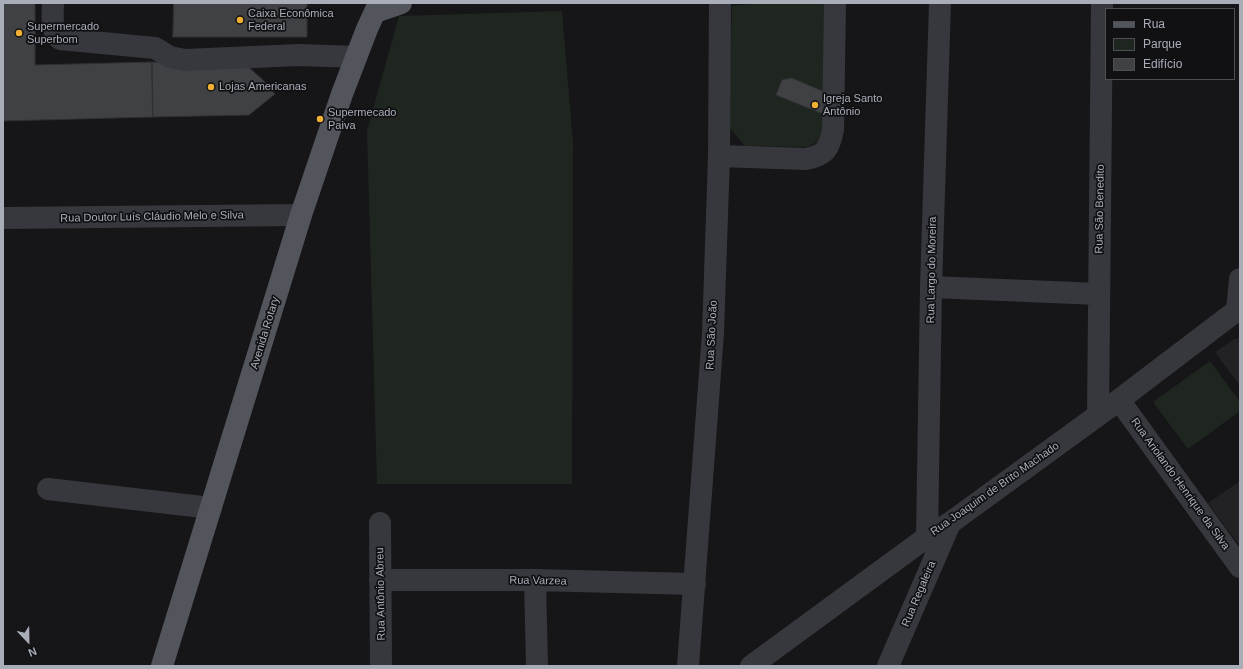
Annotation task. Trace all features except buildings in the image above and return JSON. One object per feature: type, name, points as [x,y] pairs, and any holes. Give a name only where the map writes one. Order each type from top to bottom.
[{"type":"main road","points":[[377,7],[401,3]]},
{"type":"main road","name":"Avenida Rotary","points":[[162,666],[301,215],[356,57],[377,7]]},
{"type":"street","points":[[53,3],[53,30],[55,35],[60,39],[155,48],[170,56],[185,60],[298,55],[356,57]]},
{"type":"street","name":"Rua São João","points":[[688,666],[713,333],[719,156],[720,3]]},
{"type":"street","points":[[719,156],[806,159],[817,157],[824,152],[830,143],[833,130],[835,3]]},
{"type":"street","name":"Rua Largo do Moreira","points":[[927,537],[931,287],[940,3]]},
{"type":"street","name":"Rua São Benedito","points":[[1098,415],[1102,3]]},
{"type":"street","name":"Rua Doutor Luís Cláudio Melo e Silva","points":[[3,218],[301,215]]},
{"type":"street","points":[[1239,309],[1240,279]]},
{"type":"street","points":[[931,287],[1099,294]]},
{"type":"street","name":"Rua Joaquim de Brito Machado","points":[[751,666],[927,537],[950,523],[1119,400],[1239,309]]},
{"type":"street","name":"Rua Ariolando Henrique da Silva","points":[[1119,400],[1240,567]]},
{"type":"street","points":[[48,489],[211,508]]},
{"type":"street","name":"Rua Antônio Abreu","points":[[380,523],[381,666]]},
{"type":"street","name":"Rua Regaleira","points":[[888,666],[950,523]]},
{"type":"street","name":"Rua Varzea","points":[[380,580],[535,580],[695,584]]},
{"type":"street","points":[[535,580],[537,666]]},
{"type":"shaded area","points":[[1240,338],[1240,386],[1215,352],[1234,339]]},
{"type":"shaded area","points":[[1240,481],[1240,546],[1208,503]]},
{"type":"green space","points":[[765,3],[823,3],[827,20],[824,138],[808,147],[745,146],[729,127],[732,6]]},
{"type":"green space","points":[[562,11],[573,143],[572,484],[377,484],[367,131],[399,16]]},
{"type":"green space","points":[[1210,361],[1240,402],[1240,411],[1188,449],[1153,402]]},
{"type":"place","name":"Caixa Econômica Federal","points":[[240,20]]},
{"type":"place","name":"Supermercado Superbom","points":[[19,33]]},
{"type":"place","name":"Lojas Americanas","points":[[211,87]]},
{"type":"place","name":"Igreja Santo Antônio","points":[[815,105]]},
{"type":"place","name":"Supermecado Paiva","points":[[320,119]]}]
